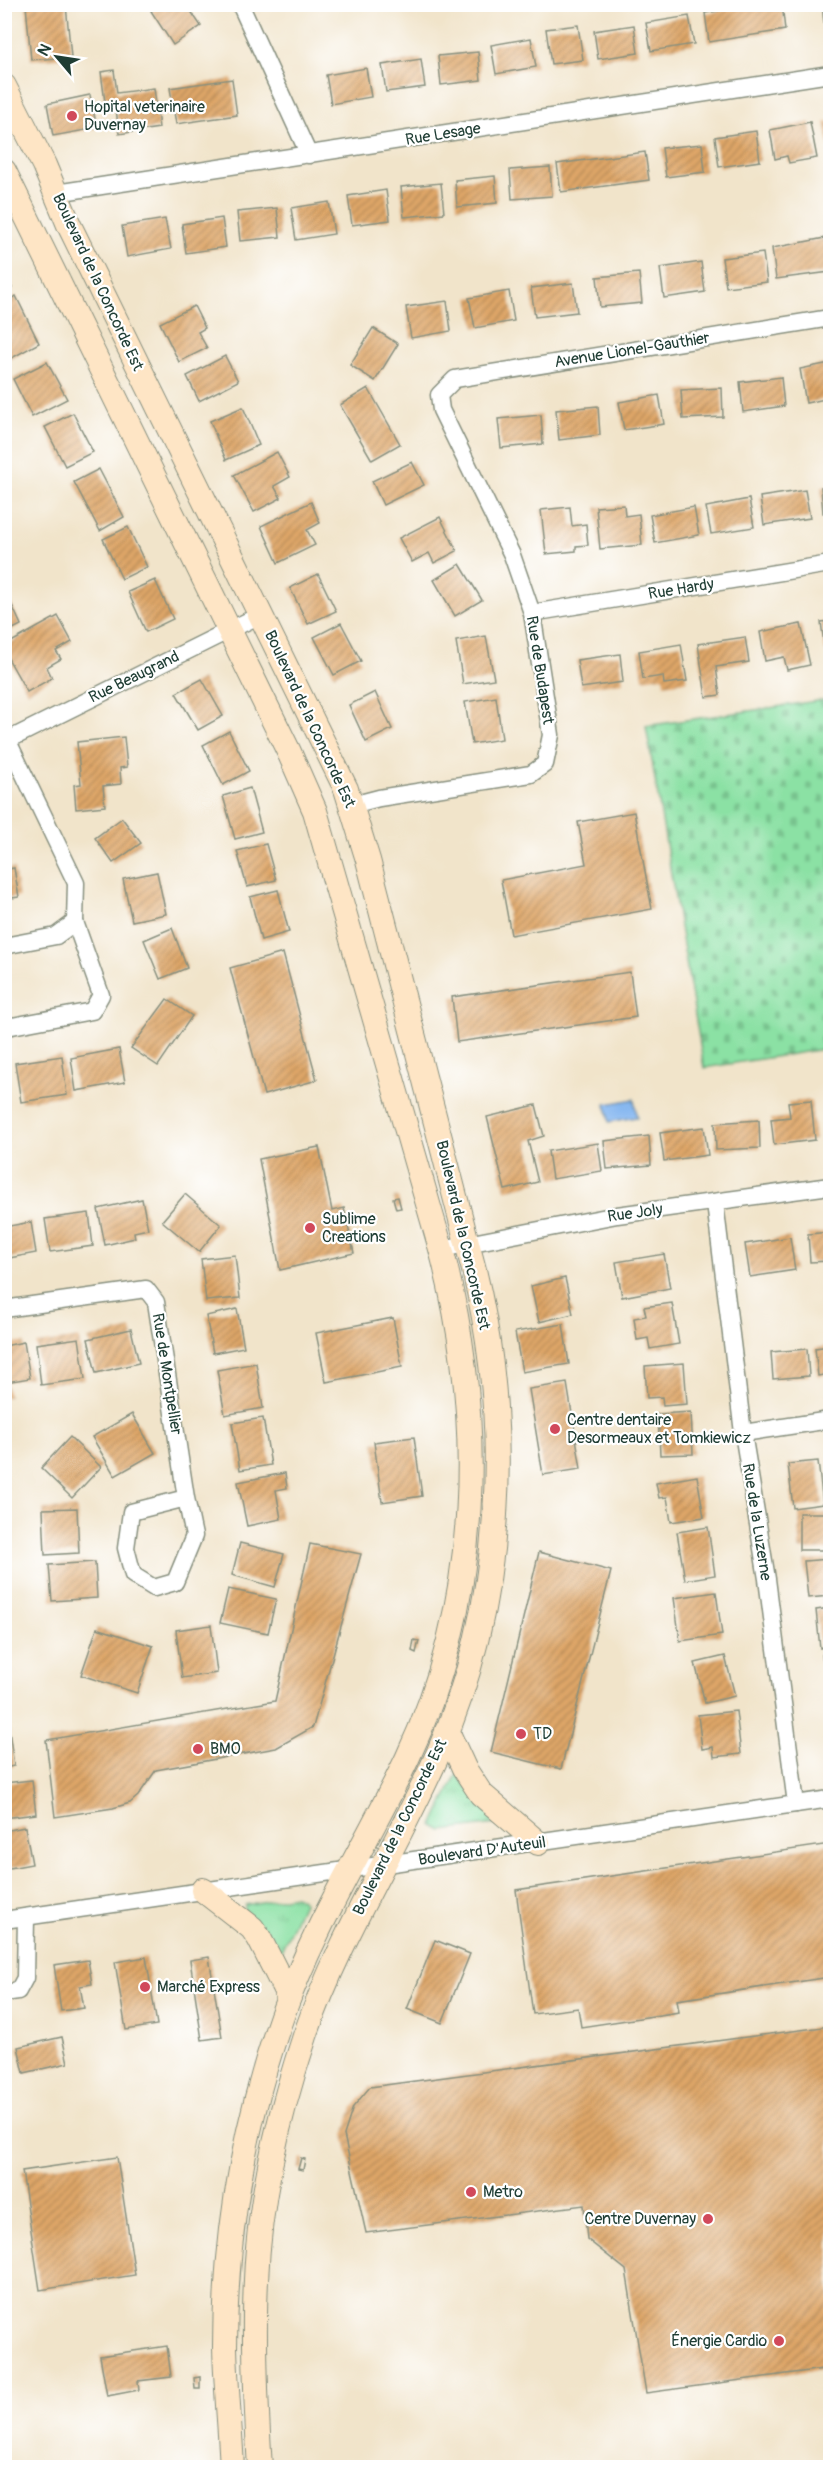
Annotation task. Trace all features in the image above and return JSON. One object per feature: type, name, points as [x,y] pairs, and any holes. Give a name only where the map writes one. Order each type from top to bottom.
[{"type":"street","points":[[240,4],[309,155]]},
{"type":"street","name":"Rue Lesage","points":[[56,193],[831,74]]},
{"type":"street","name":"Boulevard de la Concorde Est","points":[[4,86],[69,225],[338,772],[352,805],[477,1286],[488,1344],[497,1433],[497,1482],[493,1539],[479,1623],[464,1683],[447,1731],[419,1794],[349,1933],[314,2011],[288,2094],[273,2158],[264,2206],[256,2278],[254,2360],[260,2468]]},
{"type":"street","points":[[8,186],[56,193]]},
{"type":"street","name":"Boulevard de la Concorde Est","points":[[8,186],[296,767],[321,828],[441,1249],[459,1324],[469,1419],[469,1506],[462,1573],[441,1664],[422,1723],[388,1797],[322,1922],[289,1996]]},
{"type":"street","name":"Avenue Lionel-Gauthier","points":[[439,395],[456,379],[831,318]]},
{"type":"street","name":"Rue de Budapest","points":[[352,805],[380,798],[531,774],[545,764],[551,735],[532,613],[512,555],[441,410],[439,395]]},
{"type":"street","name":"Rue Hardy","points":[[532,613],[831,564]]},
{"type":"street","name":"Rue Beaugrand","points":[[75,922],[76,883],[6,736],[260,615]]},
{"type":"street","points":[[4,946],[56,936],[75,922],[101,994],[92,1011],[12,1026],[4,1023]]},
{"type":"street","name":"Rue Joly","points":[[441,1249],[617,1215],[831,1186]]},
{"type":"street","name":"Rue de la Luzerne","points":[[715,1203],[743,1433],[766,1579],[796,1804]]},
{"type":"street","name":"Rue de Montpellier","points":[[4,1309],[146,1289],[156,1302],[186,1498],[194,1536],[175,1582],[154,1588],[133,1575],[126,1548],[131,1512],[186,1498]]},
{"type":"street","points":[[743,1433],[831,1420]]},
{"type":"street","points":[[447,1731],[464,1768],[481,1794],[538,1843]]},
{"type":"street","name":"Boulevard D'Auteuil","points":[[4,1920],[831,1799]]},
{"type":"street","points":[[203,1890],[252,1928],[260,1938],[289,1996],[261,2085],[245,2152],[233,2221],[227,2286],[225,2348],[232,2468]]},
{"type":"street","points":[[4,1993],[18,1991],[25,1978],[26,1917]]},
{"type":"green space","points":[[830,699],[830,1048],[704,1068],[646,726]]},
{"type":"green space","points":[[457,1774],[495,1820],[495,1824],[442,1831],[433,1826]]},
{"type":"green space","points":[[295,1896],[302,1899],[303,1903],[279,1955],[244,1910],[245,1905]]},
{"type":"water","points":[[634,1099],[637,1117],[609,1122],[606,1104]]},
{"type":"building","points":[[161,4],[186,4],[201,26],[173,45],[151,11]]},
{"type":"building","points":[[762,4],[782,4],[785,30],[709,42],[705,13]]},
{"type":"building","points":[[822,4],[830,4],[830,23],[824,24]]},
{"type":"building","points":[[26,5],[66,5],[71,57],[31,60]]},
{"type":"building","points":[[689,16],[694,44],[651,51],[646,23]]},
{"type":"building","points":[[578,25],[583,60],[551,64],[546,29]]},
{"type":"building","points":[[634,25],[638,53],[598,59],[594,31]]},
{"type":"building","points":[[531,38],[536,67],[496,74],[491,45]]},
{"type":"building","points":[[478,52],[481,80],[441,85],[438,56]]},
{"type":"building","points":[[421,59],[425,87],[386,92],[382,65]]},
{"type":"building","points":[[366,68],[371,97],[331,104],[326,75]]},
{"type":"building","points":[[114,70],[117,93],[154,88],[159,128],[119,134],[115,100],[105,102],[101,72]]},
{"type":"building","points":[[232,79],[237,115],[176,124],[170,88]]},
{"type":"building","name":"Hopital veterinaire Duvernay","points":[[90,95],[97,128],[53,136],[47,104]]},
{"type":"building","points":[[830,121],[830,146],[829,146],[825,122]]},
{"type":"building","points":[[810,122],[817,158],[789,163],[787,156],[775,159],[770,130]]},
{"type":"building","points":[[756,131],[760,161],[719,167],[715,137]]},
{"type":"building","points":[[702,144],[705,172],[666,177],[662,148]]},
{"type":"building","points":[[645,152],[649,180],[561,192],[557,164]]},
{"type":"building","points":[[550,167],[552,196],[512,199],[510,170]]},
{"type":"building","points":[[495,176],[497,203],[457,207],[455,180]]},
{"type":"building","points":[[441,183],[444,213],[404,217],[401,187]]},
{"type":"building","points":[[386,190],[390,220],[352,225],[348,196]]},
{"type":"building","points":[[329,202],[334,234],[296,240],[291,208]]},
{"type":"building","points":[[277,208],[280,237],[240,241],[237,212]]},
{"type":"building","points":[[222,218],[226,247],[186,253],[182,224]]},
{"type":"building","points":[[165,219],[171,249],[127,257],[122,226]]},
{"type":"building","points":[[825,238],[830,272],[776,279],[772,248]]},
{"type":"building","points":[[763,253],[767,282],[726,287],[722,258]]},
{"type":"building","points":[[701,262],[705,292],[664,298],[660,268]]},
{"type":"building","points":[[4,273],[12,288],[4,292]]},
{"type":"building","points":[[639,273],[642,303],[600,307],[597,277]]},
{"type":"building","points":[[573,283],[577,312],[535,317],[531,288]]},
{"type":"building","points":[[509,291],[514,321],[475,328],[469,298]]},
{"type":"building","points":[[16,296],[39,343],[10,359],[4,348],[4,302]]},
{"type":"building","points":[[447,301],[451,331],[411,338],[406,307]]},
{"type":"building","points":[[194,306],[205,328],[198,332],[207,348],[179,362],[160,323]]},
{"type":"building","points":[[373,328],[398,344],[375,381],[350,365]]},
{"type":"building","points":[[225,356],[238,381],[199,401],[187,376]]},
{"type":"building","points":[[47,362],[67,399],[32,417],[13,379]]},
{"type":"building","points":[[830,363],[830,398],[806,403],[800,369]]},
{"type":"building","points":[[781,377],[784,406],[743,412],[740,382]]},
{"type":"building","points":[[368,388],[400,444],[372,460],[340,405]]},
{"type":"building","points":[[722,388],[723,417],[683,419],[681,390]]},
{"type":"building","points":[[659,395],[664,424],[624,430],[619,402]]},
{"type":"building","points":[[598,406],[600,435],[559,440],[556,410]]},
{"type":"building","points":[[243,407],[259,445],[226,460],[210,421]]},
{"type":"building","points":[[73,413],[93,452],[65,466],[45,427]]},
{"type":"building","points":[[541,415],[543,444],[501,448],[498,419]]},
{"type":"building","points":[[277,452],[290,477],[274,486],[281,498],[254,512],[234,475]]},
{"type":"building","points":[[412,462],[424,485],[383,505],[372,481]]},
{"type":"building","points":[[99,469],[124,517],[100,531],[74,482]]},
{"type":"building","points":[[830,486],[830,513],[823,513],[821,487]]},
{"type":"building","points":[[805,490],[810,518],[764,525],[760,497]]},
{"type":"building","points":[[749,499],[754,527],[711,534],[706,507]]},
{"type":"building","points":[[311,502],[320,523],[307,530],[315,545],[278,563],[261,526]]},
{"type":"building","points":[[624,505],[625,516],[639,514],[642,545],[600,549],[596,507]]},
{"type":"building","points":[[570,507],[572,526],[586,524],[588,545],[576,546],[576,551],[546,554],[541,510]]},
{"type":"building","points":[[694,507],[699,535],[655,543],[650,515]]},
{"type":"building","points":[[440,517],[457,551],[434,563],[429,553],[412,562],[399,538]]},
{"type":"building","points":[[128,527],[147,567],[122,579],[103,539]]},
{"type":"building","points":[[460,564],[482,600],[455,616],[434,580]]},
{"type":"building","points":[[318,574],[336,611],[308,624],[290,588]]},
{"type":"building","points":[[155,580],[173,619],[146,632],[128,592]]},
{"type":"building","points":[[5,590],[21,625],[5,633]]},
{"type":"building","points":[[58,616],[72,642],[56,651],[61,659],[47,667],[52,678],[27,692],[4,651],[4,646]]},
{"type":"building","points":[[830,621],[830,650],[825,651],[821,622]]},
{"type":"building","points":[[341,623],[361,661],[334,675],[314,637]]},
{"type":"building","points":[[801,624],[810,665],[787,670],[784,657],[765,661],[760,632]]},
{"type":"building","points":[[486,636],[494,679],[463,684],[456,641]]},
{"type":"building","points":[[745,637],[749,662],[716,667],[720,695],[706,697],[698,644]]},
{"type":"building","points":[[681,644],[687,681],[664,684],[663,676],[643,679],[639,651]]},
{"type":"building","points":[[620,654],[623,682],[581,688],[577,660]]},
{"type":"building","points":[[202,679],[223,716],[198,730],[176,693]]},
{"type":"building","points":[[375,692],[392,729],[366,742],[349,705]]},
{"type":"building","points":[[496,697],[502,739],[472,744],[465,702]]},
{"type":"building","points":[[229,731],[249,771],[223,785],[203,745]]},
{"type":"building","points":[[124,737],[127,767],[120,768],[121,784],[103,786],[105,806],[76,809],[74,785],[81,784],[77,742]]},
{"type":"building","points":[[250,788],[262,832],[235,839],[223,796]]},
{"type":"building","points":[[634,812],[652,909],[511,935],[501,880],[586,864],[578,822]]},
{"type":"building","points":[[122,818],[141,843],[113,863],[95,838]]},
{"type":"building","points":[[266,844],[276,880],[247,887],[237,851]]},
{"type":"building","points":[[14,868],[19,897],[4,899],[4,870]]},
{"type":"building","points":[[157,872],[166,914],[132,921],[123,879]]},
{"type":"building","points":[[278,890],[289,932],[261,940],[250,897]]},
{"type":"building","points":[[172,928],[187,968],[160,979],[144,940]]},
{"type":"building","points":[[283,953],[317,1080],[264,1095],[230,968]]},
{"type":"building","points":[[630,972],[636,1017],[457,1042],[452,997]]},
{"type":"building","points":[[167,999],[192,1016],[158,1066],[131,1048]]},
{"type":"building","points":[[119,1049],[125,1082],[76,1091],[71,1058]]},
{"type":"building","points":[[62,1056],[67,1095],[21,1102],[15,1063]]},
{"type":"building","points":[[811,1100],[815,1140],[774,1145],[771,1119],[790,1117],[788,1102]]},
{"type":"building","points":[[536,1105],[544,1136],[528,1141],[538,1182],[505,1190],[487,1117]]},
{"type":"building","points":[[759,1120],[760,1148],[716,1150],[715,1123]]},
{"type":"building","points":[[704,1127],[708,1155],[664,1161],[660,1133]]},
{"type":"building","points":[[649,1136],[651,1165],[607,1169],[604,1141]]},
{"type":"building","points":[[598,1143],[602,1171],[552,1179],[548,1151]]},
{"type":"building","points":[[319,1147],[332,1211],[344,1208],[354,1253],[280,1270],[259,1159]]},
{"type":"building","points":[[185,1194],[221,1225],[199,1252],[162,1221]]},
{"type":"building","points":[[398,1197],[401,1208],[396,1209],[393,1198]]},
{"type":"building","points":[[142,1199],[148,1229],[134,1232],[135,1238],[105,1245],[98,1209]]},
{"type":"building","points":[[89,1213],[93,1246],[50,1252],[45,1219]]},
{"type":"building","points":[[31,1222],[36,1253],[4,1259],[4,1227]]},
{"type":"building","points":[[830,1232],[830,1261],[810,1262],[808,1234]]},
{"type":"building","points":[[790,1237],[795,1270],[750,1277],[745,1244]]},
{"type":"building","points":[[664,1254],[670,1288],[622,1297],[616,1262]]},
{"type":"building","points":[[235,1255],[240,1298],[206,1301],[201,1259]]},
{"type":"building","points":[[565,1278],[573,1314],[539,1322],[531,1286]]},
{"type":"building","points":[[672,1303],[679,1344],[650,1349],[648,1338],[637,1340],[634,1318],[646,1316],[644,1307]]},
{"type":"building","points":[[237,1309],[244,1347],[213,1353],[206,1316]]},
{"type":"building","points":[[393,1318],[402,1367],[326,1382],[316,1333]]},
{"type":"building","points":[[563,1324],[569,1364],[522,1372],[515,1332]]},
{"type":"building","points":[[131,1329],[139,1363],[96,1373],[88,1339]]},
{"type":"building","points":[[79,1338],[85,1379],[41,1385],[36,1344]]},
{"type":"building","points":[[24,1342],[30,1378],[6,1382],[9,1397],[4,1397],[4,1346]]},
{"type":"building","points":[[830,1346],[830,1374],[818,1376],[815,1348]]},
{"type":"building","points":[[807,1349],[809,1376],[773,1379],[771,1352]]},
{"type":"building","points":[[256,1363],[263,1408],[225,1415],[217,1370]]},
{"type":"building","points":[[684,1363],[687,1404],[663,1406],[662,1397],[647,1398],[645,1366]]},
{"type":"building","name":"Centre dentaire Desormeaux et Tomkiewicz","points":[[567,1383],[581,1469],[543,1475],[529,1389]]},
{"type":"building","points":[[691,1412],[693,1454],[660,1455],[658,1414]]},
{"type":"building","points":[[132,1414],[155,1453],[115,1476],[92,1437]]},
{"type":"building","points":[[263,1418],[271,1465],[240,1470],[232,1423]]},
{"type":"building","points":[[70,1437],[101,1467],[72,1498],[41,1468]]},
{"type":"building","points":[[414,1437],[422,1496],[382,1502],[374,1442]]},
{"type":"building","points":[[818,1461],[823,1504],[793,1508],[788,1464]]},
{"type":"building","points":[[285,1473],[287,1488],[276,1490],[281,1519],[247,1526],[238,1482]]},
{"type":"building","points":[[697,1476],[704,1517],[671,1522],[667,1497],[659,1498],[656,1483]]},
{"type":"building","points":[[77,1508],[79,1553],[45,1555],[43,1509]]},
{"type":"building","points":[[799,1513],[830,1513],[830,1550],[799,1550]]},
{"type":"building","points":[[708,1527],[715,1575],[685,1580],[677,1532]]},
{"type":"building","points":[[240,1543],[284,1554],[275,1587],[232,1575]]},
{"type":"building","points":[[310,1544],[361,1554],[313,1727],[276,1748],[156,1770],[138,1796],[130,1803],[55,1817],[46,1740],[275,1701]]},
{"type":"building","points":[[539,1552],[611,1571],[561,1769],[491,1752]]},
{"type":"building","points":[[830,1559],[830,1596],[808,1598],[804,1561]]},
{"type":"building","points":[[95,1562],[97,1598],[52,1601],[49,1565]]},
{"type":"building","points":[[228,1589],[276,1599],[268,1633],[220,1623]]},
{"type":"building","points":[[716,1592],[722,1635],[680,1641],[674,1598]]},
{"type":"building","points":[[830,1608],[830,1646],[820,1648],[816,1610]]},
{"type":"building","points":[[211,1625],[217,1673],[182,1678],[176,1630]]},
{"type":"building","points":[[97,1628],[153,1646],[137,1693],[81,1675]]},
{"type":"building","points":[[414,1640],[419,1641],[416,1653],[412,1651]]},
{"type":"building","points":[[830,1654],[830,1691],[827,1691],[822,1655]]},
{"type":"building","points":[[725,1656],[735,1696],[705,1703],[695,1663]]},
{"type":"building","points":[[736,1711],[741,1754],[714,1757],[713,1747],[702,1749],[698,1715]]},
{"type":"building","points":[[9,1730],[14,1766],[4,1768],[4,1731]]},
{"type":"building","points":[[32,1780],[36,1814],[4,1818],[4,1783]]},
{"type":"building","points":[[25,1827],[32,1864],[4,1869],[4,1831]]},
{"type":"building","points":[[830,1844],[830,1977],[677,2000],[679,2012],[581,2027],[578,2008],[533,2014],[516,1890]]},
{"type":"building","points":[[435,1940],[470,1954],[442,2023],[407,2009]]},
{"type":"building","points":[[146,1957],[157,2025],[126,2030],[115,1962]]},
{"type":"building","points":[[209,1957],[222,2037],[202,2040],[190,1960]]},
{"type":"building","points":[[88,1960],[92,1984],[80,1986],[84,2008],[61,2011],[54,1965]]},
{"type":"building","name":"Centre Duvernay","points":[[830,2026],[830,2368],[646,2393],[626,2270],[587,2239],[584,2205],[366,2233],[344,2135],[353,2107],[370,2087]]},
{"type":"building","points":[[62,2037],[68,2063],[24,2073],[18,2047]]},
{"type":"building","points":[[117,2157],[135,2275],[40,2290],[22,2171]]},
{"type":"building","points":[[301,2158],[305,2159],[303,2170],[298,2169]]},
{"type":"building","points":[[167,2346],[171,2377],[138,2381],[139,2390],[107,2396],[100,2356]]},
{"type":"building","points":[[200,2377],[200,2389],[195,2389],[194,2378]]},
{"type":"place","name":"Hopital veterinaire Duvernay","points":[[72,116]]},
{"type":"place","name":"Sublime Creations","points":[[310,1228]]},
{"type":"place","name":"Centre dentaire Desormeaux et Tomkiewicz","points":[[555,1429]]},
{"type":"place","name":"TD","points":[[521,1734]]},
{"type":"place","name":"BMO","points":[[198,1749]]},
{"type":"place","name":"Marché Express","points":[[145,1987]]},
{"type":"place","name":"Metro","points":[[471,2192]]},
{"type":"place","name":"Centre Duvernay","points":[[708,2219]]},
{"type":"place","name":"Énergie Cardio","points":[[779,2341]]}]
